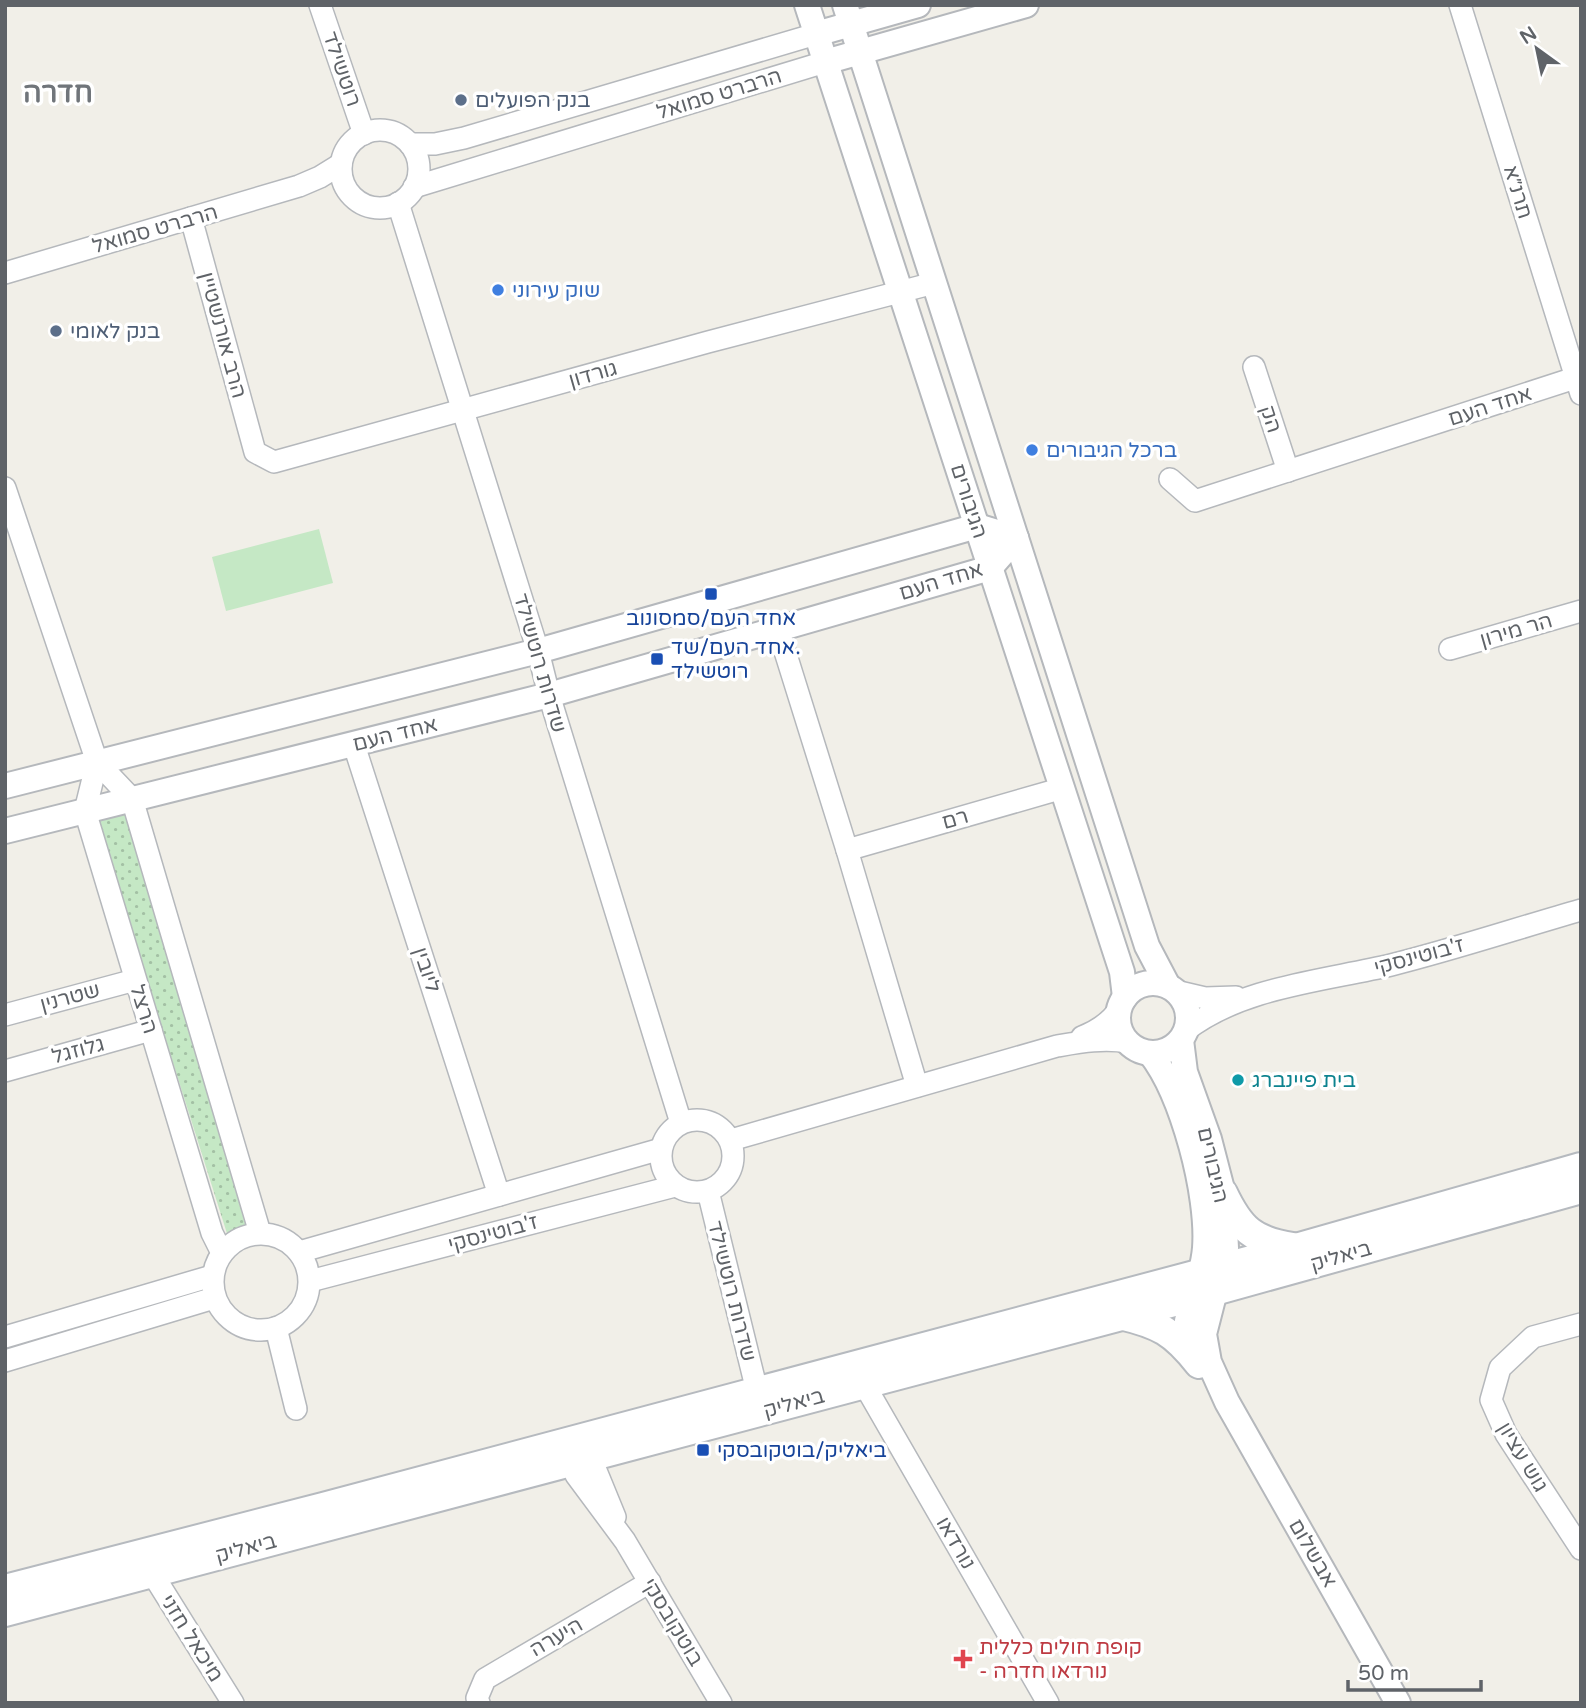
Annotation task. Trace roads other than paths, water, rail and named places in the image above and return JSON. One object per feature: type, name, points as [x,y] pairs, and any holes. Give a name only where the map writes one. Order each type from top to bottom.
[{"type":"main road","name":"ביאליק","points":[[5,1589],[864,1384],[1120,1315],[1296,1248],[1581,1167]]},
{"type":"main road","name":"ביאליק","points":[[5,1612],[579,1452],[757,1391],[1581,1189]]},
{"type":"main road","points":[[1223,1194],[1251,1235],[1269,1244],[1296,1248]]},
{"type":"main road","points":[[1120,1315],[1166,1330],[1178,1338],[1199,1364]]},
{"type":"street","name":"רוטשילד","points":[[320,5],[364,134]]},
{"type":"street","name":"הגיבורים","points":[[807,5],[1122,972],[1123,1003]]},
{"type":"street","name":"הרברט סמואל","points":[[410,144],[435,144],[464,138],[816,34],[848,15],[918,5]]},
{"type":"street","name":"הרברט סמואל","points":[[414,187],[825,62],[1026,5]]},
{"type":"street","name":"תרנ״א","points":[[1460,5],[1580,383]]},
{"type":"street","name":"הגיבורים","points":[[848,15],[1147,946],[1171,989]]},
{"type":"street","points":[[376,130],[389,131],[410,144],[418,164],[414,187],[398,204],[374,208],[352,197],[341,176],[341,164],[345,151],[353,141],[376,130]]},
{"type":"street","name":"הרברט סמואל","points":[[5,273],[299,186],[341,164]]},
{"type":"street","name":"שדרות רוטשילד","points":[[398,204],[538,651],[549,695],[681,1123]]},
{"type":"street","name":"הרב אורנשטיין","points":[[191,218],[255,452]]},
{"type":"street","name":"גורדון","points":[[255,452],[274,462],[695,345],[934,283]]},
{"type":"street","name":"הק","points":[[1254,367],[1288,471]]},
{"type":"street","name":"אחד העם","points":[[1170,479],[1195,501],[1580,383]]},
{"type":"street","points":[[5,488],[97,762],[132,799],[260,1233]]},
{"type":"street","name":"אחד העם","points":[[5,786],[538,651],[977,526],[1016,538],[990,568],[549,695],[5,831]]},
{"type":"street","name":"הר מירון","points":[[1450,649],[1581,611]]},
{"type":"street","points":[[778,629],[917,1086]]},
{"type":"street","name":"ליובין","points":[[354,745],[499,1195]]},
{"type":"street","points":[[85,811],[97,762]]},
{"type":"street","name":"רם","points":[[847,850],[1063,788]]},
{"type":"street","name":"הרצל","points":[[85,811],[212,1233],[222,1253]]},
{"type":"street","name":"ז'בוטינסקי","points":[[1183,1035],[1218,1009],[1255,996],[1394,964],[1581,910]]},
{"type":"street","name":"שטרנין","points":[[5,1015],[135,980]]},
{"type":"street","points":[[731,1140],[1057,1046],[1095,1031],[1114,1017],[1123,1003],[1141,985],[1162,984],[1171,989],[1185,1001],[1188,1025],[1183,1035],[1162,1052],[1150,1053],[1137,1049],[1121,1031],[1118,1020],[1123,1003]]},
{"type":"street","name":"ז'בוטינסקי","points":[[1171,989],[1205,998],[1255,996]]},
{"type":"street","name":"גלוזגל","points":[[5,1070],[151,1030]]},
{"type":"street","name":"הגיבורים","points":[[1183,1035],[1185,1072],[1209,1139],[1223,1194],[1226,1248],[1208,1282]]},
{"type":"street","points":[[1057,1046],[1110,1039],[1128,1042]]},
{"type":"street","name":"הגיבורים","points":[[1150,1053],[1170,1083],[1198,1175],[1205,1224],[1208,1282]]},
{"type":"street","points":[[697,1119],[710,1121],[724,1130],[731,1140],[734,1158],[728,1176],[708,1191],[687,1191],[676,1186],[665,1174],[661,1149],[671,1130],[681,1123],[697,1119]]},
{"type":"street","name":"ז'בוטינסקי","points":[[299,1252],[661,1149]]},
{"type":"street","name":"ז'בוטינסקי","points":[[310,1281],[676,1186]]},
{"type":"street","name":"שדרות רוטשילד","points":[[708,1191],[757,1391]]},
{"type":"street","points":[[260,1233],[274,1235],[299,1252],[307,1266],[310,1281],[301,1310],[290,1321],[261,1331],[239,1325],[222,1312],[214,1298],[212,1276],[222,1253],[232,1243],[245,1236],[260,1233]]},
{"type":"street","points":[[5,1337],[212,1276]]},
{"type":"street","name":"אבשלום","points":[[1208,1282],[1186,1333],[1199,1364],[1227,1402]]},
{"type":"street","name":"אבשלום","points":[[1208,1282],[1205,1348],[1213,1374],[1398,1703]]},
{"type":"street","points":[[5,1361],[214,1298]]},
{"type":"street","name":"גוש עציון","points":[[1581,1324],[1533,1337],[1500,1368],[1491,1401],[1506,1434],[1581,1549]]},
{"type":"street","points":[[276,1328],[296,1409]]},
{"type":"street","name":"נורדאו","points":[[864,1384],[1048,1703]]},
{"type":"street","name":"בוטקובסקי","points":[[579,1452],[586,1490],[625,1541],[721,1703]]},
{"type":"street","name":"מיכאל חזני","points":[[152,1573],[233,1703]]},
{"type":"street","name":"היערה","points":[[480,1703],[477,1698],[485,1679],[650,1582]]},
{"type":"place","name":"בנק הפועלים","points":[[461,100]]},
{"type":"place","name":"שוק עירוני","points":[[498,290]]},
{"type":"place","name":"בנק לאומי","points":[[56,331]]},
{"type":"place","name":"ברכל הגיבורים","points":[[1032,450]]},
{"type":"place","name":"אחד העם/סמסונוב","points":[[711,594]]},
{"type":"place","name":"אחד העם/שד. רוטשילד","points":[[657,659]]},
{"type":"place","name":"בית פיינברג","points":[[1238,1080]]},
{"type":"place","name":"ביאליק/בוטקובסקי","points":[[703,1450]]},
{"type":"place","name":"קופת חולים כללית - נורדאו חדרה","points":[[963,1659]]},
{"type":"district","name":"חדרה","points":[[58,92]]}]
